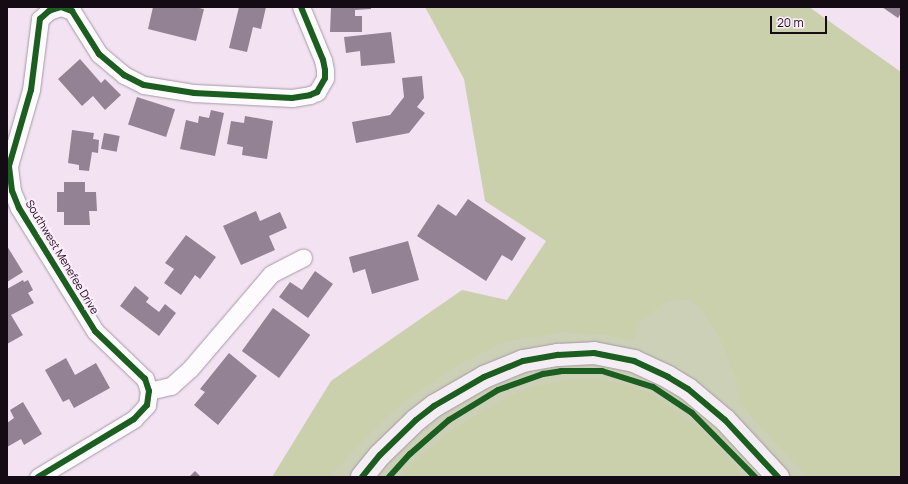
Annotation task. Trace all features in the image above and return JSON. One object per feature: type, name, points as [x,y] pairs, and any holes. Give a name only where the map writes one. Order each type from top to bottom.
[{"type":"main road","points":[[362,477],[380,455],[416,420],[434,406],[484,377],[523,361],[558,354],[594,353],[634,361],[668,377],[688,389],[725,420],[778,477]]},
{"type":"street","name":"Southwest Menefee Drive","points":[[149,391],[145,379],[95,331],[19,208],[12,191],[9,166],[31,90],[38,26],[44,14],[48,11],[61,7],[72,10],[92,44],[110,65],[124,75],[144,85],[194,93],[292,98],[310,96],[317,92],[325,78],[326,70],[301,7]]},
{"type":"street","points":[[38,477],[134,419],[147,405],[149,391],[171,386],[190,369],[271,274],[303,258]]},
{"type":"green space","points":[[425,7],[809,7],[901,72],[901,477],[807,477],[740,404],[736,376],[720,339],[702,309],[689,300],[678,299],[665,303],[641,320],[633,341],[607,335],[561,332],[504,342],[457,365],[404,401],[355,448],[330,477],[272,477],[331,381],[462,290],[507,300],[546,241],[485,201],[464,79]]},
{"type":"green space","points":[[648,216],[901,477],[327,477],[397,400]]},
{"type":"green space","points":[[573,379],[599,379],[626,385],[650,393],[702,430],[745,477],[400,477],[414,461],[455,428],[500,401],[531,387]]},
{"type":"building","points":[[153,7],[194,7],[204,9],[196,41],[148,29]]},
{"type":"building","points":[[239,7],[266,7],[261,29],[253,27],[247,52],[229,48]]},
{"type":"building","points":[[331,7],[371,7],[371,9],[355,10],[355,16],[362,16],[362,32],[330,32]]},
{"type":"building","points":[[882,7],[901,7],[901,13],[898,18]]},
{"type":"building","points":[[391,32],[395,63],[361,66],[360,51],[346,53],[344,37]]},
{"type":"building","points":[[80,59],[101,83],[105,79],[121,95],[105,110],[93,96],[82,106],[58,79]]},
{"type":"building","points":[[422,76],[424,98],[417,107],[425,113],[409,133],[356,143],[352,122],[390,115],[404,97],[402,78]]},
{"type":"building","points":[[137,97],[175,109],[166,137],[128,125]]},
{"type":"building","points":[[211,110],[224,113],[215,156],[180,149],[186,120],[198,123],[199,116],[209,118]]},
{"type":"building","points":[[245,116],[273,121],[267,159],[242,155],[243,147],[227,144],[231,121],[244,123]]},
{"type":"building","points":[[72,130],[94,133],[93,139],[99,140],[98,153],[92,152],[89,171],[79,170],[79,165],[68,163]]},
{"type":"building","points":[[104,133],[120,136],[117,152],[101,149]]},
{"type":"building","points":[[64,182],[85,182],[85,192],[96,192],[97,211],[89,211],[90,225],[64,225],[64,212],[57,212],[57,192],[64,192]]},
{"type":"building","points":[[468,199],[526,238],[512,261],[502,255],[486,281],[417,236],[438,204],[456,216]]},
{"type":"building","points":[[256,211],[260,221],[280,212],[287,228],[269,236],[275,250],[241,265],[223,226]]},
{"type":"building","points":[[186,235],[216,257],[200,279],[195,275],[181,295],[164,283],[174,269],[165,263]]},
{"type":"building","points":[[408,241],[419,280],[372,294],[365,269],[353,273],[349,257]]},
{"type":"building","points":[[7,246],[23,272],[7,282]]},
{"type":"building","points":[[315,271],[333,284],[308,318],[279,297],[290,282],[302,290]]},
{"type":"building","points":[[23,280],[24,282],[28,280],[33,290],[28,293],[34,303],[11,315],[23,335],[7,344],[7,289]]},
{"type":"building","points":[[135,286],[149,298],[146,302],[159,312],[165,304],[176,313],[159,336],[120,306]]},
{"type":"building","points":[[273,308],[310,335],[279,378],[242,351]]},
{"type":"building","points":[[229,353],[257,376],[218,425],[194,405],[205,392],[200,389]]},
{"type":"building","points":[[66,358],[75,375],[96,363],[110,388],[74,408],[69,399],[63,402],[45,370]]},
{"type":"building","points":[[23,402],[42,434],[24,445],[21,439],[7,447],[7,423],[14,418],[10,410]]},
{"type":"building","points":[[195,471],[201,477],[189,477]]},
{"type":"cycle path","points":[[38,477],[134,419],[147,405],[149,391],[145,379],[95,331],[19,208],[12,191],[9,166],[31,90],[40,19],[49,11],[61,7],[72,11],[99,54],[124,75],[144,85],[194,93],[292,98],[310,95],[317,92],[325,78],[323,60],[301,7]]},
{"type":"cycle path","points":[[362,477],[380,455],[416,420],[434,406],[484,377],[523,361],[558,355],[594,353],[634,361],[668,377],[688,389],[725,420],[778,477]]},
{"type":"cycle path","points":[[389,477],[410,454],[449,420],[498,390],[543,374],[561,371],[602,371],[653,387],[692,413],[755,477]]}]
